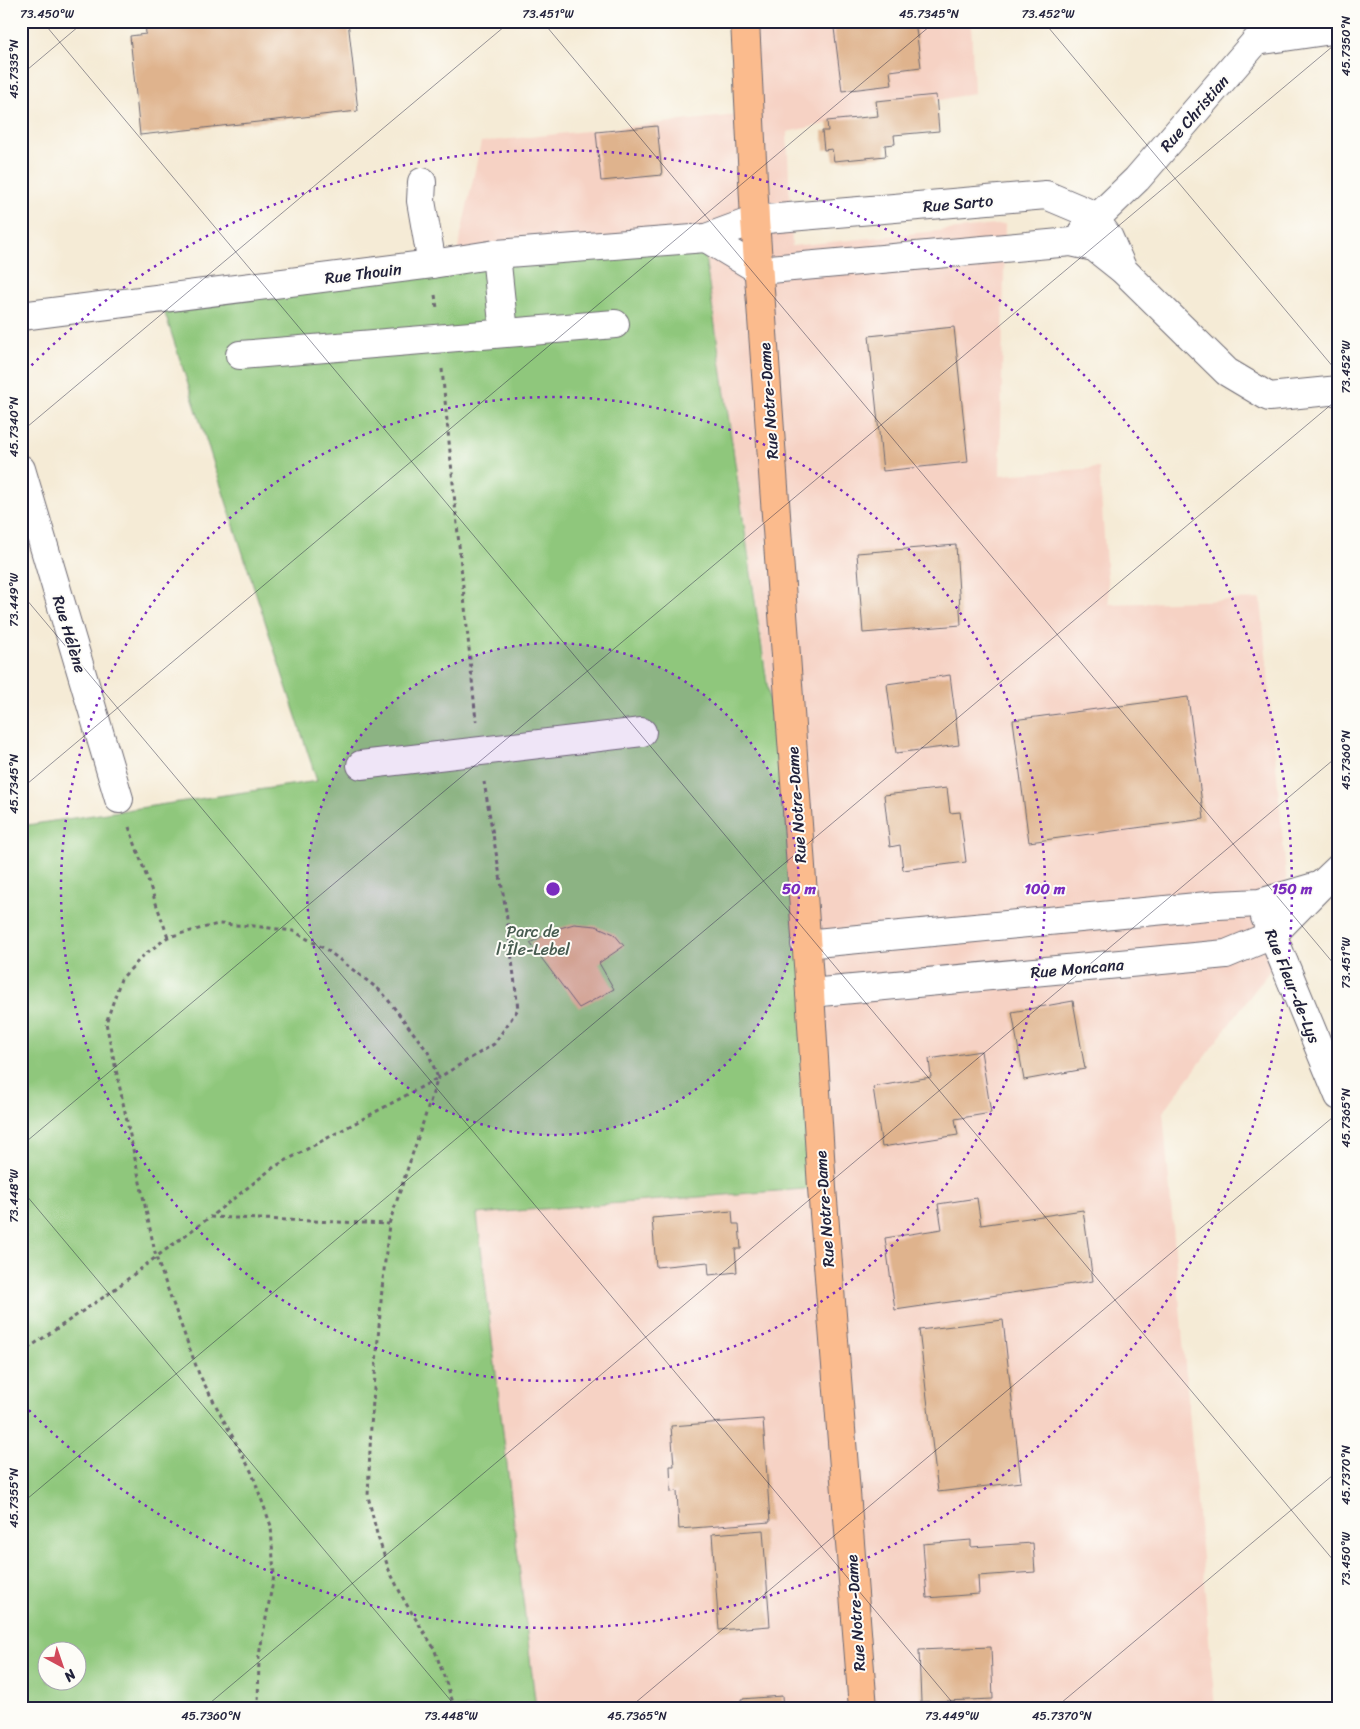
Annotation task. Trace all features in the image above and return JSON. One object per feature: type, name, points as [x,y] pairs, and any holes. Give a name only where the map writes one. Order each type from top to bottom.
[{"type":"main road","name":"Rue Notre-Dame","points":[[745,21],[755,220],[760,270],[822,1188],[863,1708]]},
{"type":"street","name":"Rue Christian","points":[[1071,242],[1136,179],[1249,31],[1339,28]]},
{"type":"street","points":[[422,182],[421,201],[432,264]]},
{"type":"street","name":"Rue Sarto","points":[[755,220],[1046,196],[1091,214],[1109,238],[1123,270]]},
{"type":"street","name":"Rue Thouin","points":[[21,316],[432,264],[496,254],[706,238],[755,220]]},
{"type":"street","points":[[706,238],[760,270]]},
{"type":"street","name":"Rue Sarto","points":[[760,270],[1071,242],[1094,247],[1123,270],[1228,372],[1269,396],[1339,390]]},
{"type":"street","points":[[496,254],[504,333]]},
{"type":"street","points":[[240,355],[615,324]]},
{"type":"street","name":"Rue Hélène","points":[[21,469],[119,798]]},
{"type":"street","points":[[361,765],[642,732]]},
{"type":"street","name":"Rue Moncana","points":[[805,944],[1218,905],[1260,903],[1329,877]]},
{"type":"street","name":"Rue Moncana","points":[[810,993],[1226,954],[1272,935],[1329,877]]},
{"type":"street","name":"Rue Fleur-de-Lys","points":[[1260,903],[1339,1096]]},
{"type":"path","points":[[21,1353],[111,1292],[274,1168],[438,1078],[494,1044],[518,1009],[506,911],[479,751],[432,264]]},
{"type":"path","points":[[119,798],[168,937]]},
{"type":"path","points":[[258,1708],[259,1655],[274,1576],[271,1526],[252,1473],[199,1374],[156,1257],[106,1022],[121,979],[144,955],[168,937],[218,924],[293,931],[327,950],[382,992],[428,1052],[438,1078],[389,1224],[371,1426],[368,1496],[377,1534],[389,1570],[405,1602],[434,1648],[455,1708]]},
{"type":"path","points":[[210,1216],[389,1224]]},
{"type":"shaded area","points":[[733,21],[971,21],[974,93],[787,132],[792,246],[1005,224],[1000,475],[1099,468],[1109,604],[1261,599],[1292,941],[1163,1112],[1215,1708],[536,1708],[477,1214],[817,1187],[777,740],[701,229],[457,253],[481,142],[738,115]]},
{"type":"green space","name":"Parc de l'Île-Lebel","points":[[701,229],[805,944],[817,1188],[477,1214],[536,1708],[21,1708],[21,826],[317,781],[157,289]]},
{"type":"building","points":[[145,21],[218,21],[219,24],[244,21],[348,21],[358,111],[140,135],[130,36],[146,34]]},
{"type":"building","points":[[880,21],[915,21],[921,67],[890,71],[892,85],[842,91],[834,28]]},
{"type":"building","points":[[936,95],[939,131],[894,135],[895,144],[885,145],[886,156],[834,161],[832,149],[824,150],[822,131],[828,131],[827,121],[878,116],[876,101]]},
{"type":"building","points":[[657,126],[662,175],[601,181],[596,132]]},
{"type":"building","points":[[954,327],[968,462],[883,471],[869,336]]},
{"type":"building","points":[[956,545],[961,625],[863,633],[857,553]]},
{"type":"building","points":[[950,675],[959,745],[896,753],[887,684]]},
{"type":"building","points":[[1188,697],[1204,819],[1029,842],[1013,720]]},
{"type":"building","points":[[947,788],[950,813],[960,812],[966,862],[903,870],[900,845],[890,847],[884,795]]},
{"type":"building","points":[[574,924],[596,926],[614,934],[624,946],[599,963],[614,989],[579,1008],[530,943],[553,930]]},
{"type":"building","points":[[1073,1001],[1085,1069],[1024,1080],[1012,1012]]},
{"type":"building","points":[[981,1051],[991,1113],[955,1119],[958,1135],[882,1147],[873,1087],[931,1077],[929,1059]]},
{"type":"building","points":[[977,1198],[981,1225],[1083,1210],[1093,1281],[895,1310],[885,1238],[942,1229],[938,1204]]},
{"type":"building","points":[[732,1211],[733,1224],[739,1224],[741,1249],[735,1249],[737,1272],[709,1275],[708,1262],[656,1267],[652,1218]]},
{"type":"building","points":[[1003,1320],[1021,1482],[938,1492],[919,1330]]},
{"type":"building","points":[[763,1419],[770,1522],[679,1529],[677,1491],[671,1492],[670,1466],[674,1466],[671,1426]]},
{"type":"building","points":[[763,1530],[770,1626],[719,1630],[712,1534]]},
{"type":"building","points":[[971,1540],[971,1547],[1033,1543],[1035,1572],[978,1576],[979,1594],[927,1598],[923,1544]]},
{"type":"building","points":[[991,1647],[993,1699],[921,1702],[919,1650]]},
{"type":"building","points":[[782,1696],[783,1708],[741,1708],[741,1699]]}]
